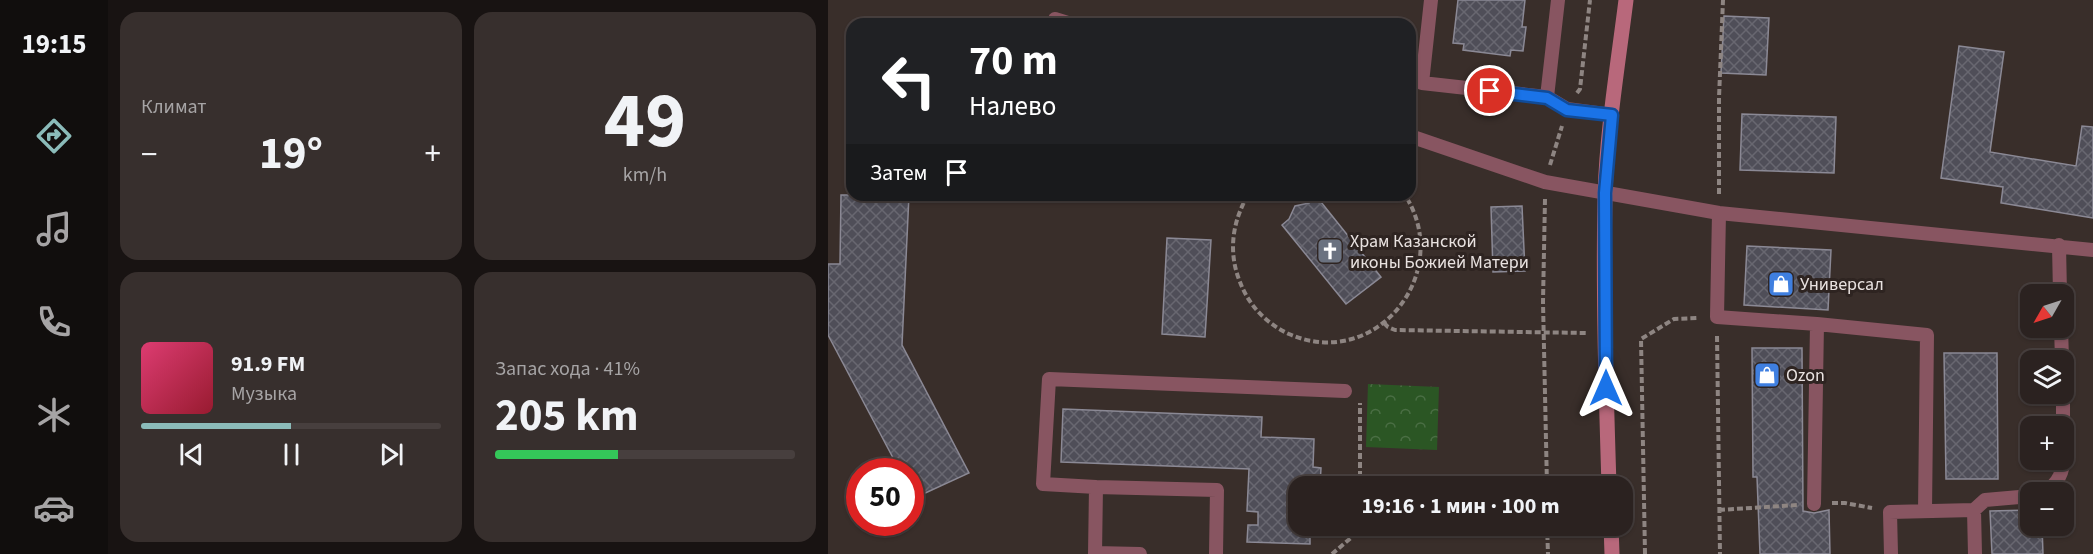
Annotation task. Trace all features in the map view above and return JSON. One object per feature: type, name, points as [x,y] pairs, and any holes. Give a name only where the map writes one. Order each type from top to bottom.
[{"type":"main road","points":[[1609,476],[1605,333],[1605,193],[1626,0]]},
{"type":"main road","points":[[1611,536],[1612,554]]},
{"type":"lane","points":[[1431,0],[1416,80],[1547,98],[1567,110],[1612,115]]},
{"type":"lane","points":[[1547,98],[1558,0]]},
{"type":"lane","points":[[1416,138],[1545,182],[1719,213],[2093,250]]},
{"type":"lane","points":[[1719,213],[1717,317],[1927,335],[1925,511]]},
{"type":"lane","points":[[2059,245],[2060,284]]},
{"type":"lane","points":[[1814,504],[1817,324]]},
{"type":"lane","points":[[1216,554],[1217,490],[1043,484],[1049,379],[1345,391]]},
{"type":"lane","points":[[1096,487],[1095,554],[1140,554]]},
{"type":"lane","points":[[1891,554],[1890,513],[1974,510],[1985,500],[2020,497]]},
{"type":"lane","points":[[1974,510],[1975,554]]},
{"type":"path","points":[[1547,476],[1544,334],[1545,182],[1567,110],[1580,89],[1590,0]]},
{"type":"path","points":[[1719,213],[1719,98],[1723,0]]},
{"type":"path","points":[[1245,201],[1236,220],[1233,256],[1236,274],[1252,306],[1265,319],[1297,337],[1333,342],[1351,339],[1369,332],[1398,310],[1409,295],[1416,278],[1421,241],[1418,222],[1408,201]]},
{"type":"path","points":[[1645,554],[1641,339],[1674,319],[1717,317],[1720,554]]},
{"type":"path","points":[[1384,322],[1395,330],[1544,334],[1605,333]]},
{"type":"path","points":[[1345,391],[1360,392],[1360,476]]},
{"type":"path","points":[[1332,554],[1353,536]]},
{"type":"path","points":[[1547,536],[1548,554]]},
{"type":"green space","points":[[1368,384],[1439,387],[1437,450],[1366,447]]},
{"type":"building","points":[[1458,0],[1525,0],[1522,27],[1526,27],[1523,51],[1511,50],[1510,56],[1463,50],[1464,44],[1453,43]]},
{"type":"building","points":[[1724,16],[1769,18],[1766,75],[1721,73]]},
{"type":"building","points":[[1959,46],[2004,52],[1990,152],[2076,166],[2082,126],[2093,127],[2093,218],[2001,203],[2003,187],[1941,178]]},
{"type":"building","points":[[1742,114],[1836,117],[1834,173],[1740,170]]},
{"type":"building","points":[[841,195],[846,195],[846,201],[909,201],[902,345],[969,473],[924,494],[924,458],[893,458],[828,335],[828,264],[840,264]]},
{"type":"building","name":"Храм Казанской иконы Божией Матери","points":[[1320,201],[1381,277],[1346,304],[1282,225],[1289,219],[1295,206]]},
{"type":"building","points":[[1522,206],[1525,271],[1493,272],[1491,207]]},
{"type":"building","points":[[1167,238],[1211,240],[1205,337],[1162,334]]},
{"type":"building","points":[[1747,246],[1831,250],[1828,310],[1744,305]]},
{"type":"building","points":[[1752,348],[1802,348],[1803,511],[1814,513],[1829,510],[1830,554],[1760,554],[1757,477],[1753,477]]},
{"type":"building","points":[[1944,353],[1997,353],[1998,479],[1946,479]]},
{"type":"building","points":[[1063,409],[1262,417],[1261,437],[1314,439],[1313,467],[1321,468],[1321,476],[1288,476],[1288,536],[1310,536],[1310,544],[1247,542],[1248,525],[1258,525],[1258,512],[1247,511],[1249,469],[1061,462]]},
{"type":"building","points":[[2020,510],[2020,536],[2042,536],[2043,554],[1992,554],[1990,511]]},
{"type":"place","name":"Храм Казанской иконы Божией Матери","points":[[1330,251]]},
{"type":"place","name":"Универсал","points":[[1781,284]]},
{"type":"place","name":"Ozon","points":[[1767,375]]},
{"type":"route","points":[[1490,91],[1547,98],[1567,110],[1612,115],[1605,193],[1606,388]]}]
